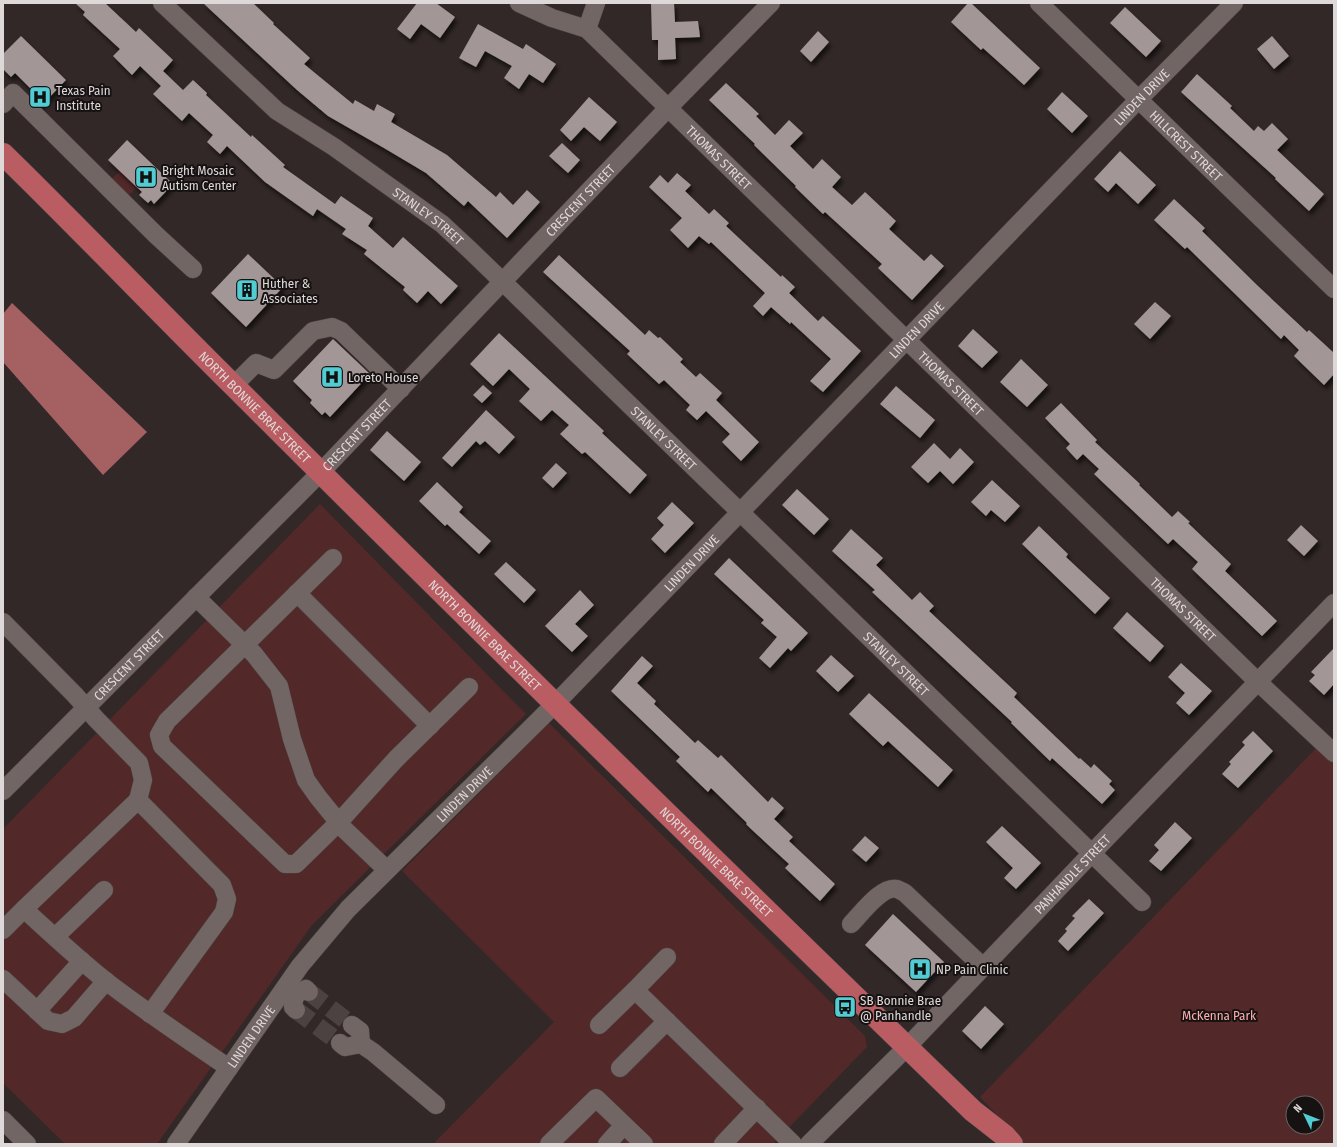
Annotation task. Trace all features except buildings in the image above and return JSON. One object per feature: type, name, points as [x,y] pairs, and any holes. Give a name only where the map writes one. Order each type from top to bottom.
[{"type":"main road","name":"NORTH BONNIE BRAE STREET","points":[[3,154],[233,386],[555,704],[973,1111],[1012,1144]]},
{"type":"main road","name":"NORTH BONNIE BRAE STREET","points":[[973,1111],[996,1144]]},
{"type":"street","name":"STANLEY STREET","points":[[162,3],[277,111],[334,147],[442,224],[1142,902]]},
{"type":"street","name":"THOMAS STREET","points":[[519,3],[552,18],[587,29],[1258,682],[1334,754]]},
{"type":"street","points":[[587,29],[596,3]]},
{"type":"street","name":"CRESCENT STREET","points":[[3,791],[321,472],[668,108],[771,3]]},
{"type":"street","name":"HILLCREST STREET","points":[[1039,3],[1334,289]]},
{"type":"street","name":"LINDEN DRIVE","points":[[176,1144],[229,1068],[296,996],[300,966],[348,909],[555,704],[1138,100],[1234,3]]},
{"type":"street","points":[[6,93],[193,269]]},
{"type":"street","points":[[233,386],[256,363],[274,370],[314,331],[332,327],[341,331],[401,389]]},
{"type":"street","points":[[333,558],[167,721],[159,735],[162,746],[285,864],[296,864],[339,822],[396,759],[469,688]]},
{"type":"street","points":[[297,593],[430,726]]},
{"type":"street","points":[[196,597],[254,654],[279,686],[292,739],[306,780],[339,822],[387,870]]},
{"type":"street","name":"PANHANDLE STREET","points":[[809,1144],[907,1047],[983,966],[1334,603]]},
{"type":"street","points":[[3,622],[75,695],[85,708],[140,762],[143,780],[138,800],[3,930]]},
{"type":"street","points":[[138,800],[222,885],[227,899],[224,912],[150,1014]]},
{"type":"street","points":[[851,924],[879,895],[886,890],[896,888],[905,893],[983,966]]},
{"type":"street","points":[[54,938],[104,890]]},
{"type":"street","points":[[24,909],[54,938],[106,981],[150,1014],[229,1068]]},
{"type":"street","points":[[599,1025],[667,957]]},
{"type":"street","points":[[37,1011],[82,962]]},
{"type":"street","points":[[3,979],[48,1021],[62,1024],[74,1018],[106,981]]},
{"type":"street","points":[[635,990],[793,1144]]},
{"type":"street","points":[[620,1068],[667,1021]]},
{"type":"street","points":[[352,1025],[360,1031],[360,1044]]},
{"type":"street","points":[[340,1043],[345,1048],[360,1044],[373,1052],[436,1105]]},
{"type":"street","points":[[549,1144],[596,1098],[644,1144]]},
{"type":"street","points":[[723,1144],[757,1108]]},
{"type":"street","points":[[3,1120],[27,1144]]},
{"type":"street","points":[[606,1144],[624,1125]]},
{"type":"green space","points":[[120,171],[137,187],[129,195],[112,179]]},
{"type":"green space","points":[[320,504],[526,714],[312,925],[157,1144],[65,1144],[3,1083],[3,829]]},
{"type":"green space","points":[[549,723],[865,1036],[867,1047],[773,1144],[433,1144],[554,1022],[402,871]]},
{"type":"green space","name":"McKenna Park","points":[[1322,742],[1334,754],[1334,1144],[1024,1144],[980,1097]]},
{"type":"shaded area","points":[[12,303],[147,432],[103,475],[3,362],[3,314]]},
{"type":"tunnel","points":[[309,992],[352,1025]]},
{"type":"tunnel","points":[[296,1010],[340,1043]]},
{"type":"place","name":"Texas Pain Institute","points":[[40,97]]},
{"type":"place","name":"Bright Mosaic Autism Center","points":[[146,177]]},
{"type":"place","name":"Huther & Associates","points":[[247,290]]},
{"type":"place","name":"Loreto House","points":[[332,377]]},
{"type":"place","name":"NP Pain Clinic","points":[[920,969]]},
{"type":"place","name":"SB Bonnie Brae @ Panhandle","points":[[845,1007]]}]
